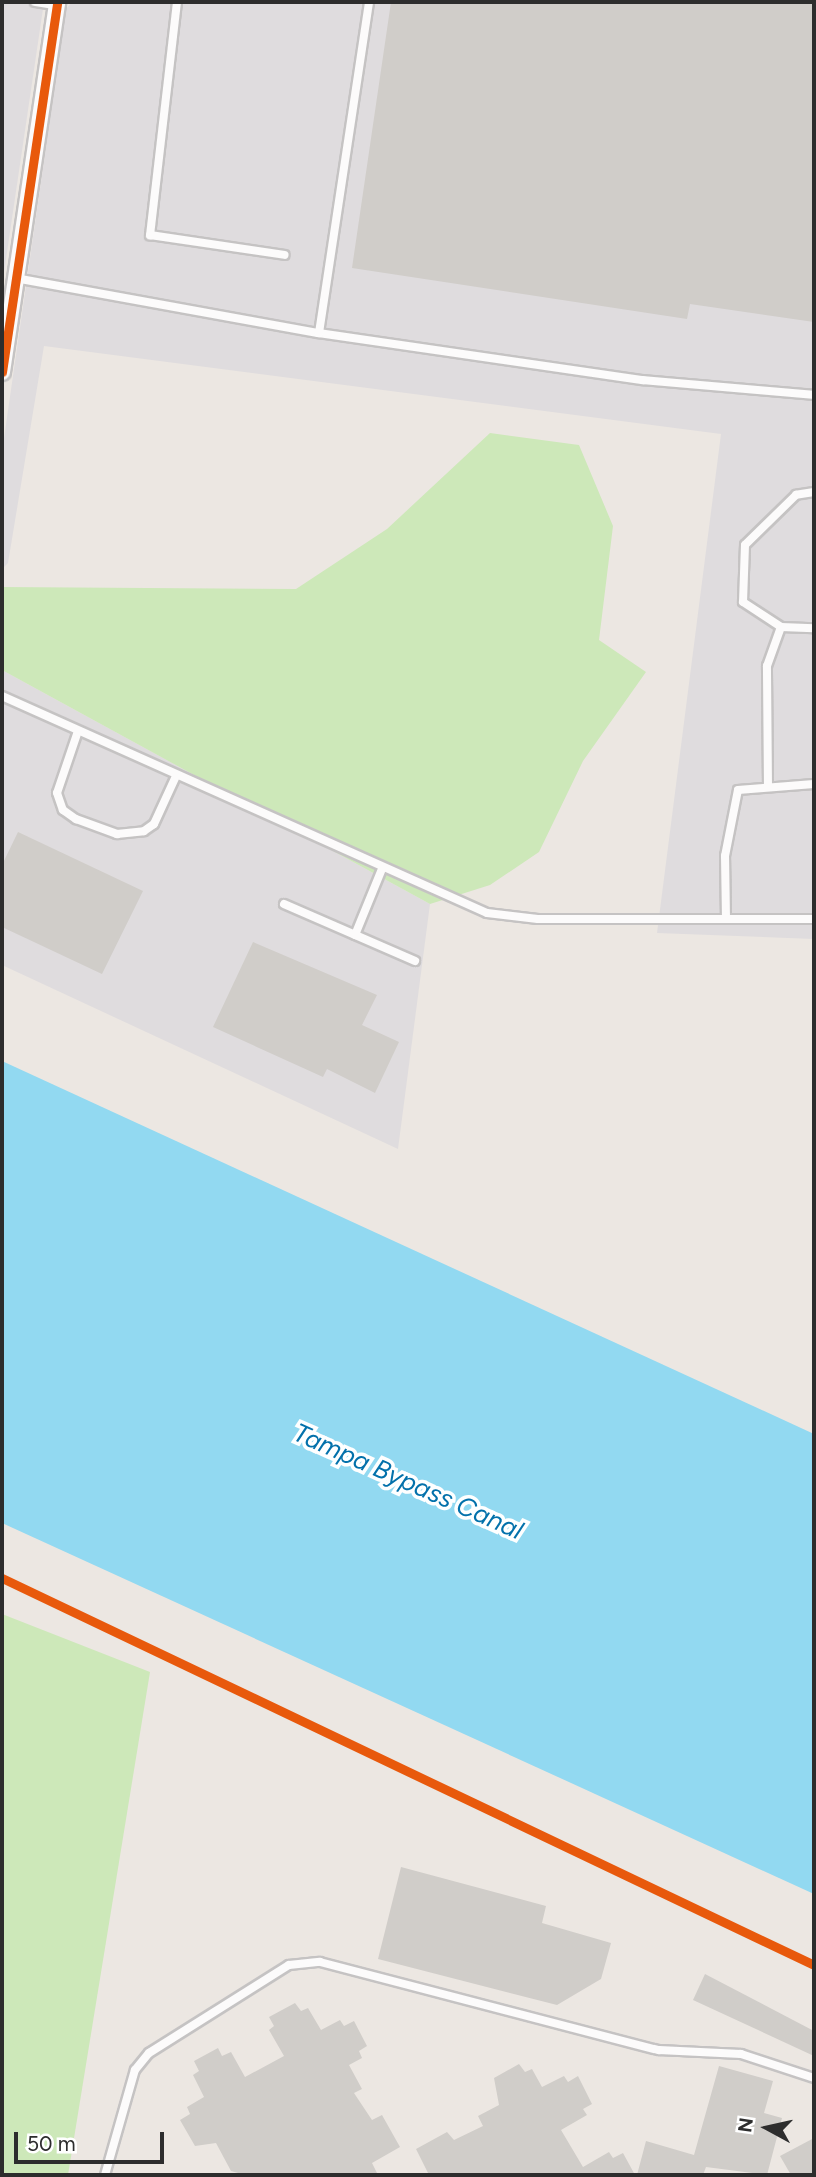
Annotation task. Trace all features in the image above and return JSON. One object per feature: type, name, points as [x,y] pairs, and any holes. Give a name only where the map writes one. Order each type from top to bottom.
[{"type":"street","points":[[2,372],[56,4]]},
{"type":"lane","points":[[35,2],[56,4]]},
{"type":"lane","points":[[177,2],[150,235],[285,255]]},
{"type":"lane","points":[[319,333],[369,2]]},
{"type":"lane","points":[[15,278],[319,333],[643,380],[814,396]]},
{"type":"lane","points":[[814,492],[796,495],[745,545],[743,602],[781,627],[814,628]]},
{"type":"lane","points":[[768,787],[767,666],[781,627]]},
{"type":"lane","points":[[2,696],[458,904],[508,918],[814,919]]},
{"type":"lane","points":[[78,731],[57,793],[63,810],[76,819],[117,834],[144,831],[154,824],[176,776]]},
{"type":"lane","points":[[726,919],[725,856],[738,790],[814,785]]},
{"type":"lane","points":[[355,935],[382,869]]},
{"type":"lane","points":[[284,904],[415,961]]},
{"type":"lane","points":[[105,2175],[135,2070],[149,2053],[289,1965],[320,1962],[659,2050],[741,2054],[814,2078]]},
{"type":"shaded area","points":[[2,2],[44,2],[2,286]]},
{"type":"shaded area","points":[[72,2],[814,2],[814,939],[657,933],[721,434],[44,346],[8,563],[2,569],[2,452],[66,9]]},
{"type":"shaded area","points":[[2,670],[430,904],[398,1149],[2,965]]},
{"type":"green space","points":[[490,433],[579,445],[613,526],[599,640],[646,672],[583,761],[539,852],[490,885],[430,904],[2,670],[2,587],[296,589],[387,529]]},
{"type":"green space","points":[[2,1614],[150,1672],[68,2175],[2,2175]]},
{"type":"water","name":"Tampa Bypass Canal","points":[[2,1061],[814,1434],[814,1894],[2,1523]]},
{"type":"building","points":[[391,2],[814,2],[814,322],[690,304],[687,319],[352,268]]},
{"type":"building","points":[[18,832],[143,891],[102,974],[2,927],[2,865]]},
{"type":"building","points":[[253,942],[377,995],[362,1025],[399,1042],[375,1093],[327,1069],[323,1077],[213,1027]]},
{"type":"building","points":[[401,1867],[546,1906],[542,1923],[611,1943],[601,1979],[557,2005],[378,1959]]},
{"type":"building","points":[[705,1974],[814,2031],[814,2056],[693,2000]]},
{"type":"building","points":[[295,2003],[301,2011],[308,2008],[321,2030],[340,2020],[344,2026],[354,2021],[367,2046],[359,2051],[362,2058],[349,2065],[362,2089],[354,2093],[372,2120],[382,2115],[400,2147],[372,2163],[378,2175],[245,2175],[231,2171],[216,2143],[195,2146],[180,2120],[190,2114],[187,2107],[204,2097],[193,2075],[199,2071],[194,2061],[218,2048],[222,2056],[231,2052],[245,2077],[284,2056],[269,2030],[274,2026],[269,2017]]},
{"type":"building","points":[[519,2064],[525,2072],[532,2069],[542,2087],[564,2076],[568,2082],[578,2076],[592,2104],[583,2109],[587,2115],[561,2130],[583,2167],[609,2152],[613,2158],[623,2153],[635,2175],[429,2175],[416,2149],[447,2132],[454,2140],[483,2126],[478,2116],[499,2105],[494,2078]]},
{"type":"building","points":[[719,2066],[773,2081],[764,2113],[782,2118],[767,2175],[706,2167],[703,2175],[637,2175],[646,2141],[694,2155]]},
{"type":"building","points":[[814,2138],[814,2175],[791,2175],[780,2156]]},
{"type":"cycle path","points":[[2,372],[57,2]]},
{"type":"cycle path","points":[[2,1578],[814,1965]]}]
